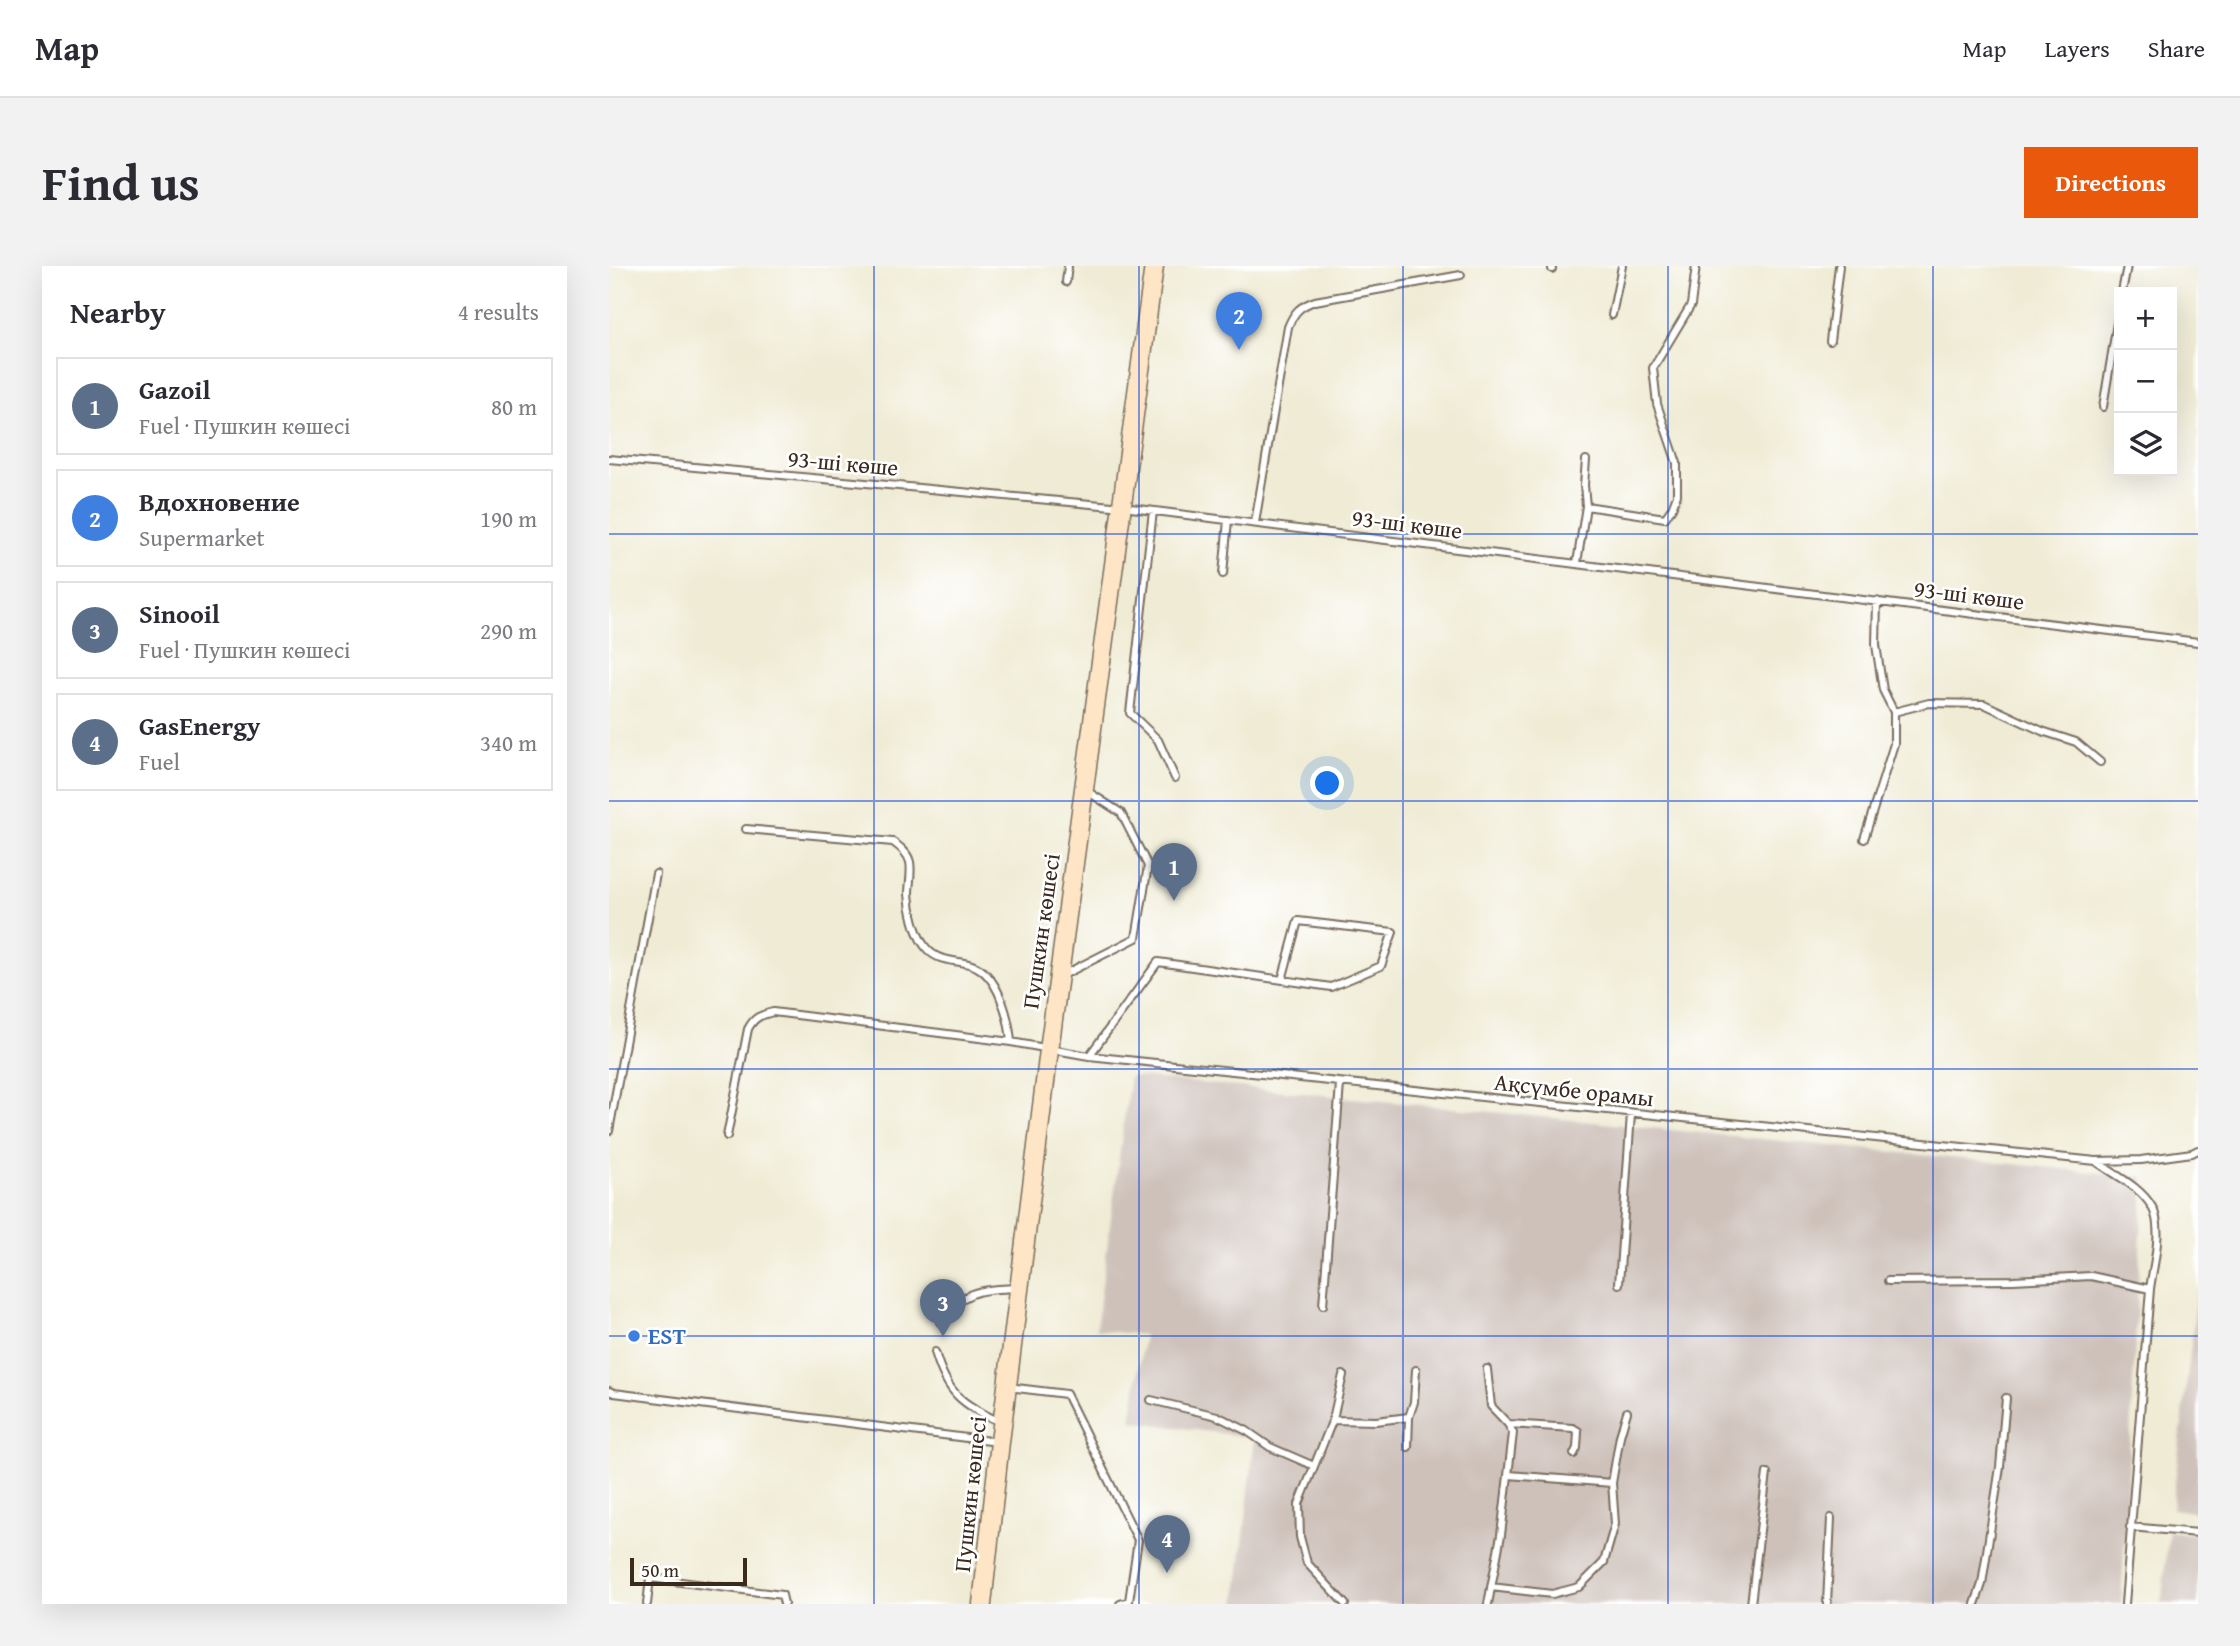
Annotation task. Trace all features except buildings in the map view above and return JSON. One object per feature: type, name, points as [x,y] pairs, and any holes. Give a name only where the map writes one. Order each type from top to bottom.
[{"type":"main road","name":"Пушкин көшесі","points":[[981,1602],[1049,1050],[1154,266]]},
{"type":"lane","points":[[1066,282],[1068,266]]},
{"type":"lane","points":[[1612,315],[1622,266]]},
{"type":"lane","points":[[1586,506],[1665,518],[1672,508],[1677,495],[1677,463],[1657,404],[1653,368],[1691,305],[1696,266]]},
{"type":"lane","points":[[1830,341],[1839,266]]},
{"type":"lane","points":[[2123,287],[2127,266]]},
{"type":"lane","points":[[1255,523],[1288,327],[1293,314],[1303,305],[1315,301],[1461,275]]},
{"type":"lane","points":[[2103,407],[2114,341]]},
{"type":"lane","name":"93-ші көше","points":[[609,459],[1153,510],[2198,642]]},
{"type":"lane","points":[[1577,563],[1586,506],[1586,460]]},
{"type":"lane","points":[[1153,510],[1130,713],[1158,740],[1175,778]]},
{"type":"lane","points":[[1223,574],[1228,520]]},
{"type":"lane","points":[[1864,839],[1894,744],[1894,712],[1883,690],[1875,645],[1877,601]]},
{"type":"lane","points":[[1894,712],[1929,702],[1983,704],[2042,731],[2076,742],[2100,761]]},
{"type":"lane","points":[[1060,977],[1136,938],[1147,866],[1121,813],[1085,790]]},
{"type":"lane","points":[[746,829],[893,842],[904,851],[910,862],[909,897],[923,944],[942,960],[971,964],[984,971],[1004,1004],[1010,1023],[1011,1042]]},
{"type":"lane","points":[[609,1131],[656,874]]},
{"type":"lane","points":[[1089,1056],[1158,962],[1282,980],[1331,987],[1381,966],[1393,932],[1298,921],[1282,980]]},
{"type":"lane","name":"Ақсүмбе орамы","points":[[727,1136],[748,1029],[755,1018],[773,1012],[1011,1042],[1089,1056],[2096,1161],[2141,1160],[2198,1150]]},
{"type":"lane","points":[[1324,1305],[1340,1084]]},
{"type":"lane","points":[[1619,1284],[1631,1114]]},
{"type":"lane","points":[[2096,1161],[2140,1192],[2154,1209],[2158,1237],[2150,1289],[2125,1604]]},
{"type":"lane","points":[[1888,1282],[2091,1276],[2150,1289]]},
{"type":"lane","points":[[941,1322],[951,1307],[964,1297],[985,1290],[1020,1288]]},
{"type":"lane","points":[[935,1352],[950,1388],[970,1408],[1002,1423]]},
{"type":"lane","points":[[1487,1369],[1491,1406],[1513,1433],[1509,1475],[1488,1604]]},
{"type":"lane","points":[[1408,1447],[1409,1417],[1414,1402],[1416,1370]]},
{"type":"lane","points":[[1343,1375],[1332,1420],[1299,1504],[1300,1537],[1307,1563],[1345,1604]]},
{"type":"lane","points":[[1007,1387],[1066,1394],[1138,1539],[1129,1601],[1120,1604]]},
{"type":"lane","points":[[609,1391],[1000,1442]]},
{"type":"lane","points":[[1975,1604],[1982,1584],[2000,1467],[2006,1398]]},
{"type":"lane","points":[[1151,1400],[1217,1416],[1271,1447],[1314,1466]]},
{"type":"lane","points":[[1492,1587],[1552,1594],[1579,1587],[1604,1562],[1615,1524],[1612,1483],[1627,1412]]},
{"type":"lane","points":[[1332,1420],[1376,1422],[1409,1417]]},
{"type":"lane","points":[[1508,1424],[1573,1428],[1578,1431],[1574,1454]]},
{"type":"lane","points":[[1751,1604],[1767,1473]]},
{"type":"lane","points":[[1509,1475],[1612,1483]]},
{"type":"lane","points":[[1827,1604],[1831,1518]]},
{"type":"lane","points":[[2130,1527],[2198,1533]]},
{"type":"lane","points":[[647,1604],[650,1578],[782,1595],[784,1604]]},
{"type":"shaded area","points":[[1130,1076],[2144,1177],[2121,1604],[1236,1604],[1255,1438],[1131,1421],[1144,1335],[1096,1330]]},
{"type":"shaded area","points":[[2198,1285],[2198,1513],[2172,1509]]},
{"type":"shaded area","points":[[2169,1531],[2198,1535],[2198,1604],[2161,1604]]},
{"type":"place","name":"Вдохновение","points":[[1239,350]]},
{"type":"place","name":"Gazoil","points":[[1174,901]]},
{"type":"place","name":"EST","points":[[634,1336]]},
{"type":"place","name":"Sinooil","points":[[943,1337]]},
{"type":"place","name":"GasEnergy","points":[[1167,1573]]}]
